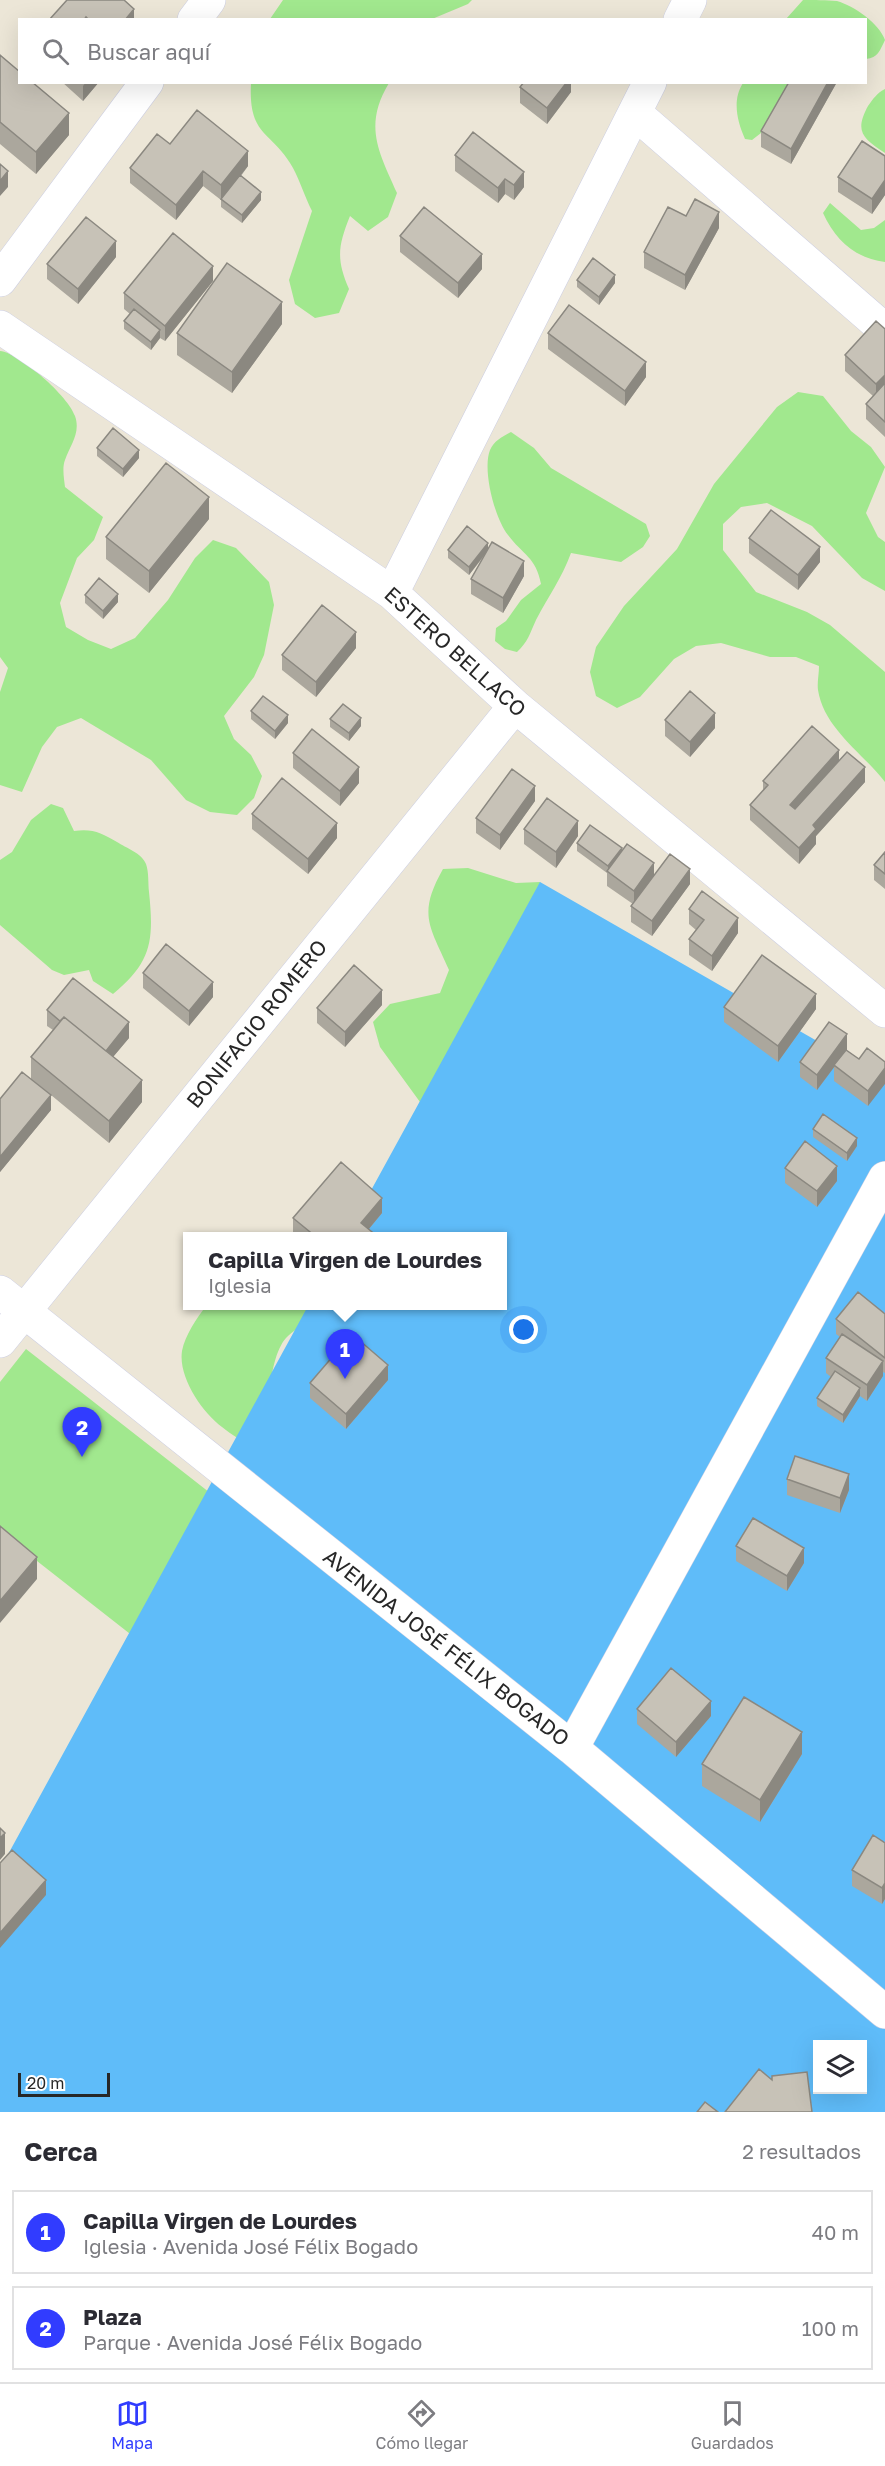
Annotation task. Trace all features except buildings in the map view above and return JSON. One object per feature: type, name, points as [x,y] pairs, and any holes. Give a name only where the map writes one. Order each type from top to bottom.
[{"type":"street","points":[[196,18],[209,0]]},
{"type":"street","points":[[681,18],[690,0]]},
{"type":"street","points":[[0,280],[146,84]]},
{"type":"street","points":[[392,593],[649,84]]},
{"type":"street","points":[[635,113],[885,330]]},
{"type":"street","name":"ESTERO BELLACO","points":[[0,327],[392,593],[514,706],[885,1011]]},
{"type":"street","name":"BONIFACIO ROMERO","points":[[0,1341],[12,1303],[514,706]]},
{"type":"street","points":[[572,1748],[885,1178]]},
{"type":"street","name":"AVENIDA JOSÉ FÉLIX BOGADO","points":[[12,1303],[572,1748],[885,2012]]},
{"type":"green space","points":[[283,0],[472,0],[468,4],[434,18],[271,18]]},
{"type":"green space","points":[[803,0],[837,1],[865,16],[877,27],[885,40],[878,53],[867,59],[867,18],[787,18]]},
{"type":"green space","points":[[251,84],[388,84],[377,113],[376,139],[397,193],[388,217],[368,231],[350,216],[340,252],[340,261],[349,289],[339,313],[315,318],[295,304],[289,280],[312,211],[293,168],[257,124],[251,101]]},
{"type":"green space","points":[[743,84],[790,84],[761,133],[752,140],[745,139],[738,118],[737,103]]},
{"type":"green space","points":[[885,89],[885,153],[866,138],[861,128],[868,106],[877,94]]},
{"type":"green space","points":[[830,203],[861,230],[874,228],[885,220],[885,262],[864,257],[840,240],[823,213]]},
{"type":"green space","points":[[0,351],[31,367],[64,398],[71,408],[77,428],[64,463],[65,487],[103,517],[94,540],[77,558],[60,603],[66,627],[88,640],[111,649],[135,638],[168,600],[195,558],[213,540],[236,548],[269,582],[274,605],[264,655],[254,677],[224,716],[234,739],[251,755],[262,776],[254,798],[237,815],[210,812],[186,800],[151,760],[81,718],[57,727],[42,747],[22,792],[0,785],[0,692],[8,668],[0,657]]},
{"type":"green space","points":[[798,392],[823,396],[851,431],[871,447],[885,467],[866,513],[878,537],[885,542],[885,591],[862,578],[812,526],[767,503],[741,507],[723,524],[723,550],[756,592],[807,612],[830,625],[885,672],[885,782],[836,729],[828,717],[818,690],[819,666],[796,657],[770,657],[721,643],[696,646],[674,659],[640,697],[617,708],[596,696],[590,672],[596,647],[624,606],[677,549],[714,484],[777,407]]},
{"type":"green space","points":[[511,432],[534,448],[551,468],[646,524],[650,536],[643,547],[621,562],[571,553],[524,645],[517,652],[505,649],[495,641],[496,628],[506,621],[521,600],[541,584],[532,562],[503,528],[491,494],[488,469],[490,450],[496,442]]},
{"type":"green space","points":[[51,804],[63,808],[74,831],[86,830],[102,834],[137,854],[146,864],[151,924],[148,949],[136,971],[113,994],[93,981],[89,970],[64,975],[52,970],[0,925],[0,860],[12,852],[31,820]]},
{"type":"green space","points":[[468,868],[516,883],[540,882],[559,930],[428,1113],[380,1047],[373,1022],[390,1004],[440,993],[449,970],[429,920],[430,898],[443,869]]},
{"type":"green space","points":[[203,1310],[343,1310],[303,1325],[288,1336],[281,1346],[272,1375],[266,1454],[232,1435],[214,1420],[193,1393],[184,1372],[182,1351],[195,1321]]},
{"type":"green space","points":[[26,1349],[269,1539],[171,1666],[0,1532],[0,1382]]},
{"type":"water","points":[[540,882],[885,1080],[885,2112],[0,2112],[0,1869],[306,1310],[507,1310],[507,1232],[348,1232]]},
{"type":"place","name":"Capilla Virgen de Lourdes","points":[[345,1379]]},
{"type":"place","name":"Plaza","points":[[82,1457]]}]
